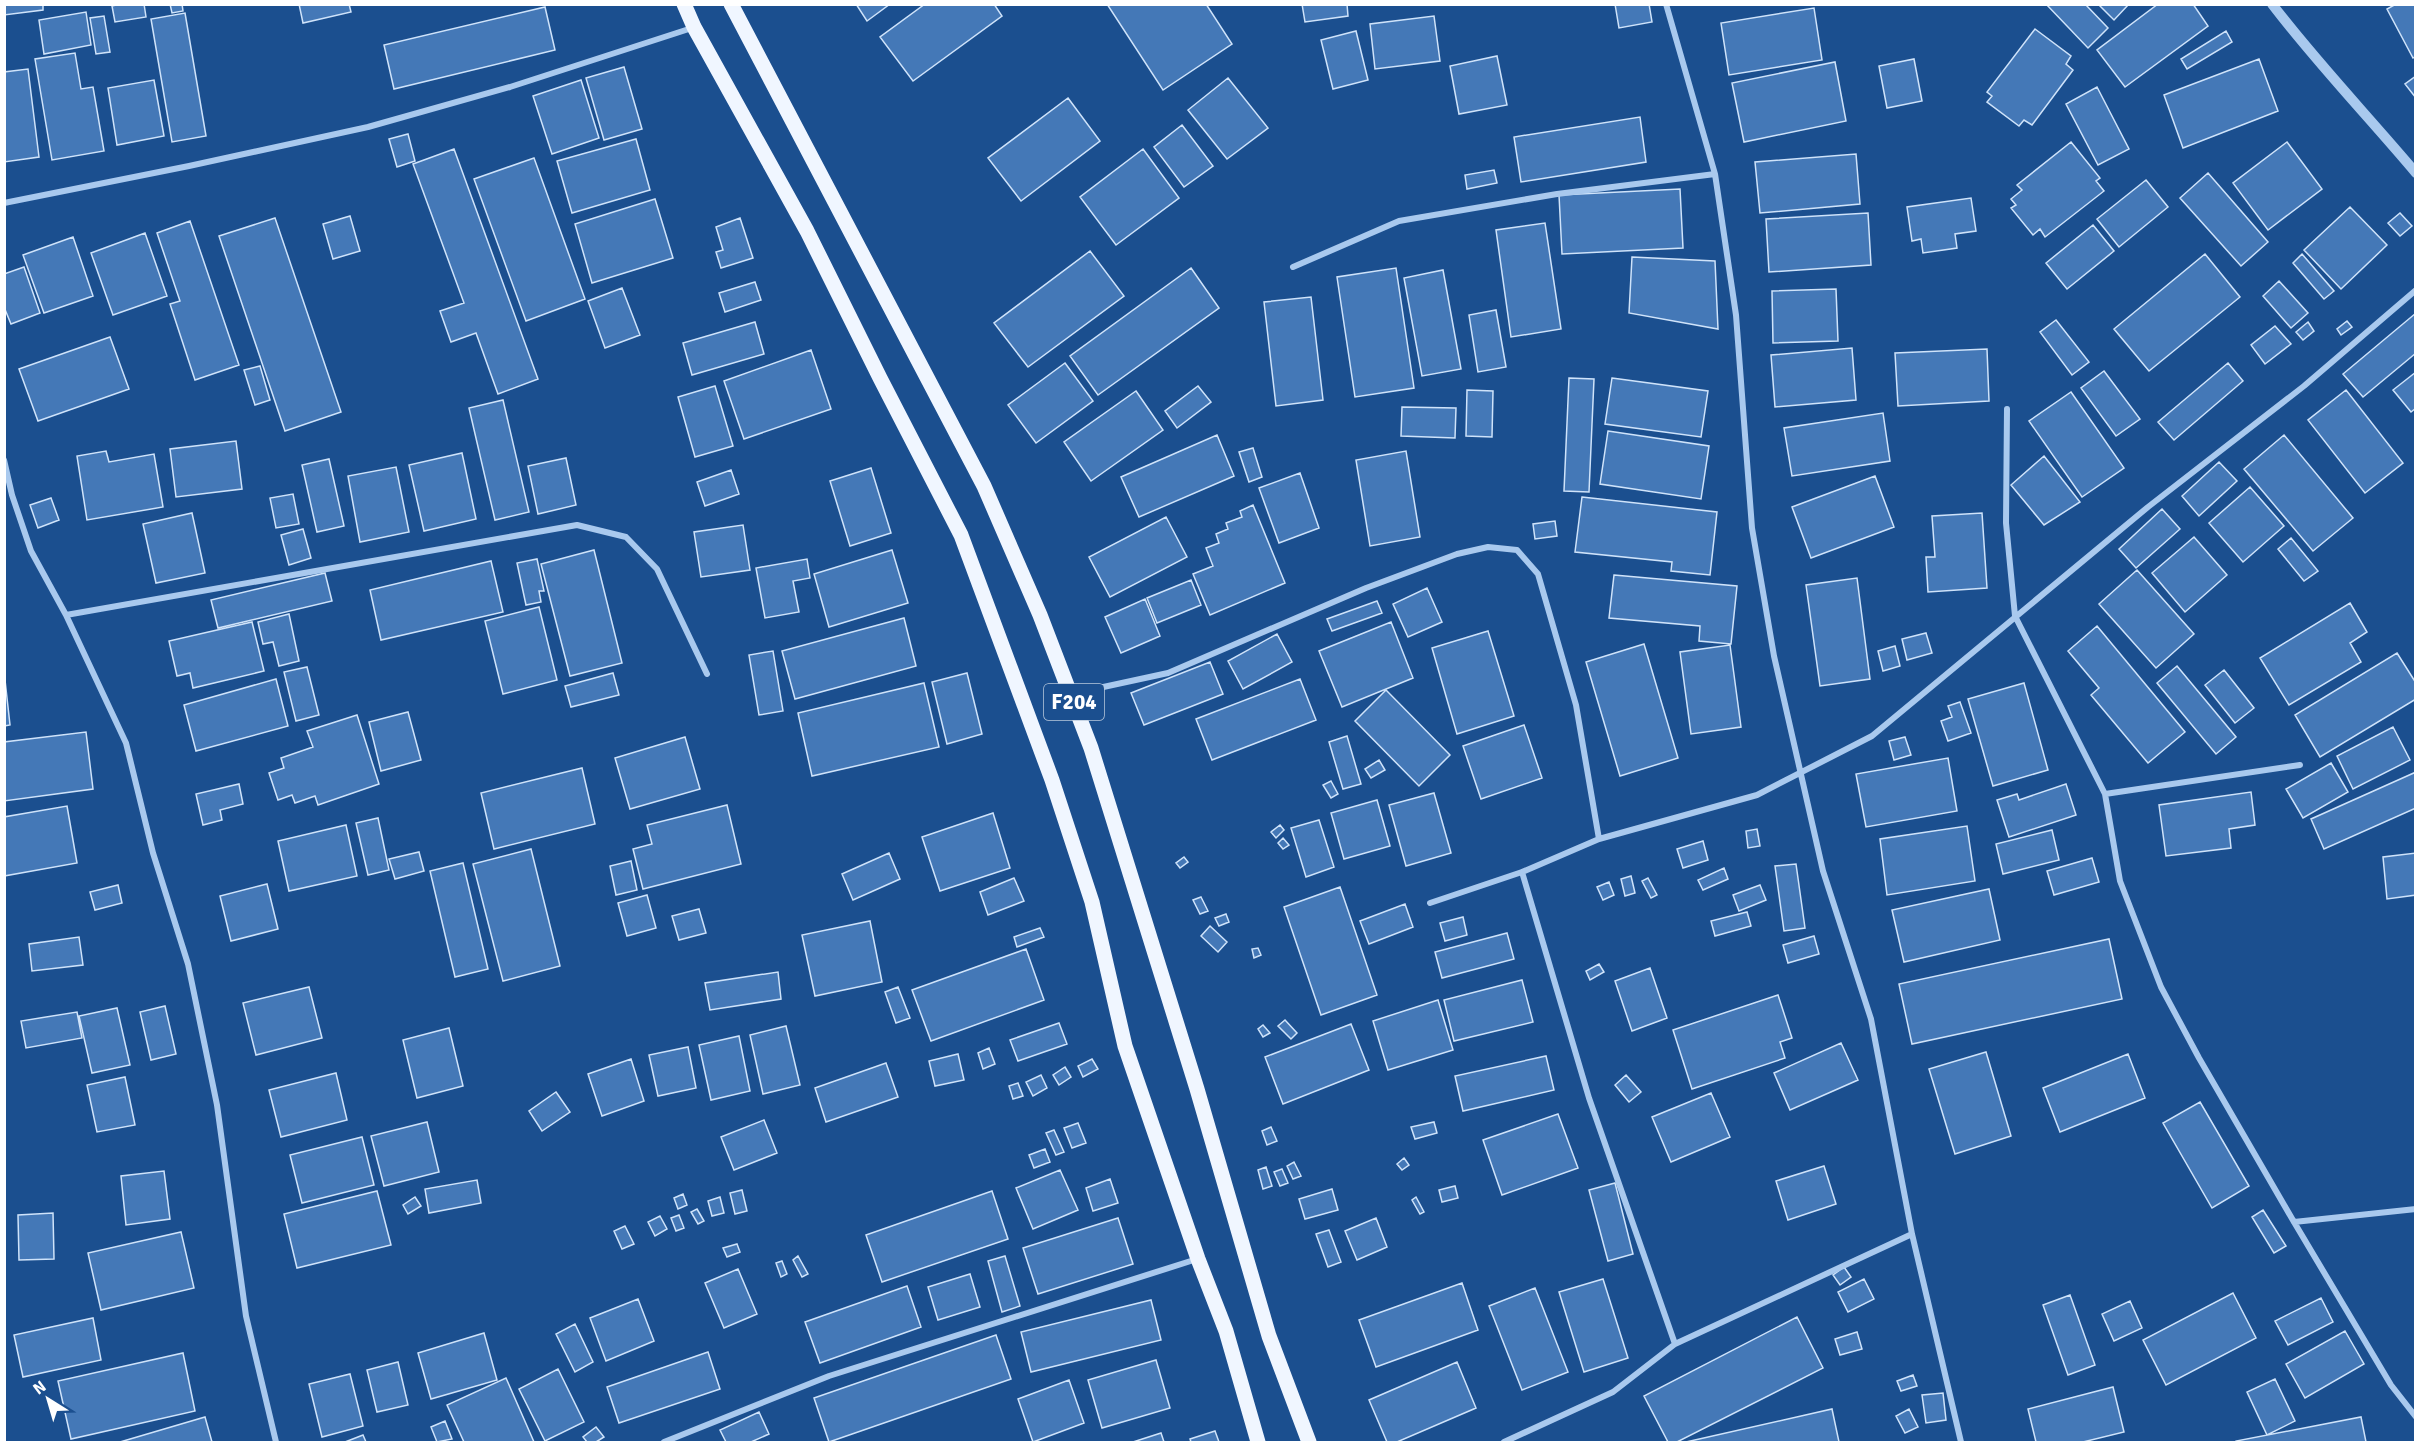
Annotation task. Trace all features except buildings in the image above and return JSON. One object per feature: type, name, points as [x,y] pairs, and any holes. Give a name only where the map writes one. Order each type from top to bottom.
[{"type":"main road","name":"F204","points":[[684,4],[694,27],[807,231],[961,535],[1052,780],[1088,891],[1125,1046],[1198,1258],[1226,1331],[1258,1443]]},
{"type":"main road","name":"F204","points":[[731,4],[984,486],[1015,554],[1091,748],[1197,1089],[1269,1336],[1309,1443]]},
{"type":"street","points":[[1666,4],[1715,174],[1736,315],[1752,528],[1774,657],[1822,871],[1870,1019],[1912,1234],[1961,1443]]},
{"type":"street","points":[[2272,4],[2297,38],[2415,173]]},
{"type":"street","points":[[4,202],[189,166],[368,127],[510,87],[694,27]]},
{"type":"street","points":[[1293,267],[1399,221],[1557,194],[1715,174]]},
{"type":"street","points":[[1430,903],[1522,872],[1599,839],[1757,795],[1872,735],[2148,507],[2304,386],[2415,290]]},
{"type":"street","points":[[2007,409],[2006,523],[2015,616],[2105,794],[2120,881],[2161,987],[2199,1058],[2294,1222],[2391,1384],[2415,1417]]},
{"type":"street","points":[[4,460],[12,495],[31,551],[66,615],[126,743],[153,853],[188,964],[217,1105],[246,1316],[276,1443]]},
{"type":"street","points":[[4,497],[12,495]]},
{"type":"street","points":[[66,615],[577,525],[626,537],[657,570],[708,674]]},
{"type":"street","points":[[1071,694],[1168,673],[1366,588],[1456,554],[1488,547],[1517,550],[1538,574],[1576,705],[1599,839]]},
{"type":"street","points":[[2105,794],[2300,765]]},
{"type":"street","points":[[1522,872],[1589,1098],[1675,1344]]},
{"type":"street","points":[[2294,1222],[2415,1209]]},
{"type":"street","points":[[1504,1443],[1612,1392],[1675,1344],[1912,1234]]},
{"type":"street","points":[[664,1443],[829,1376],[1198,1258]]}]
